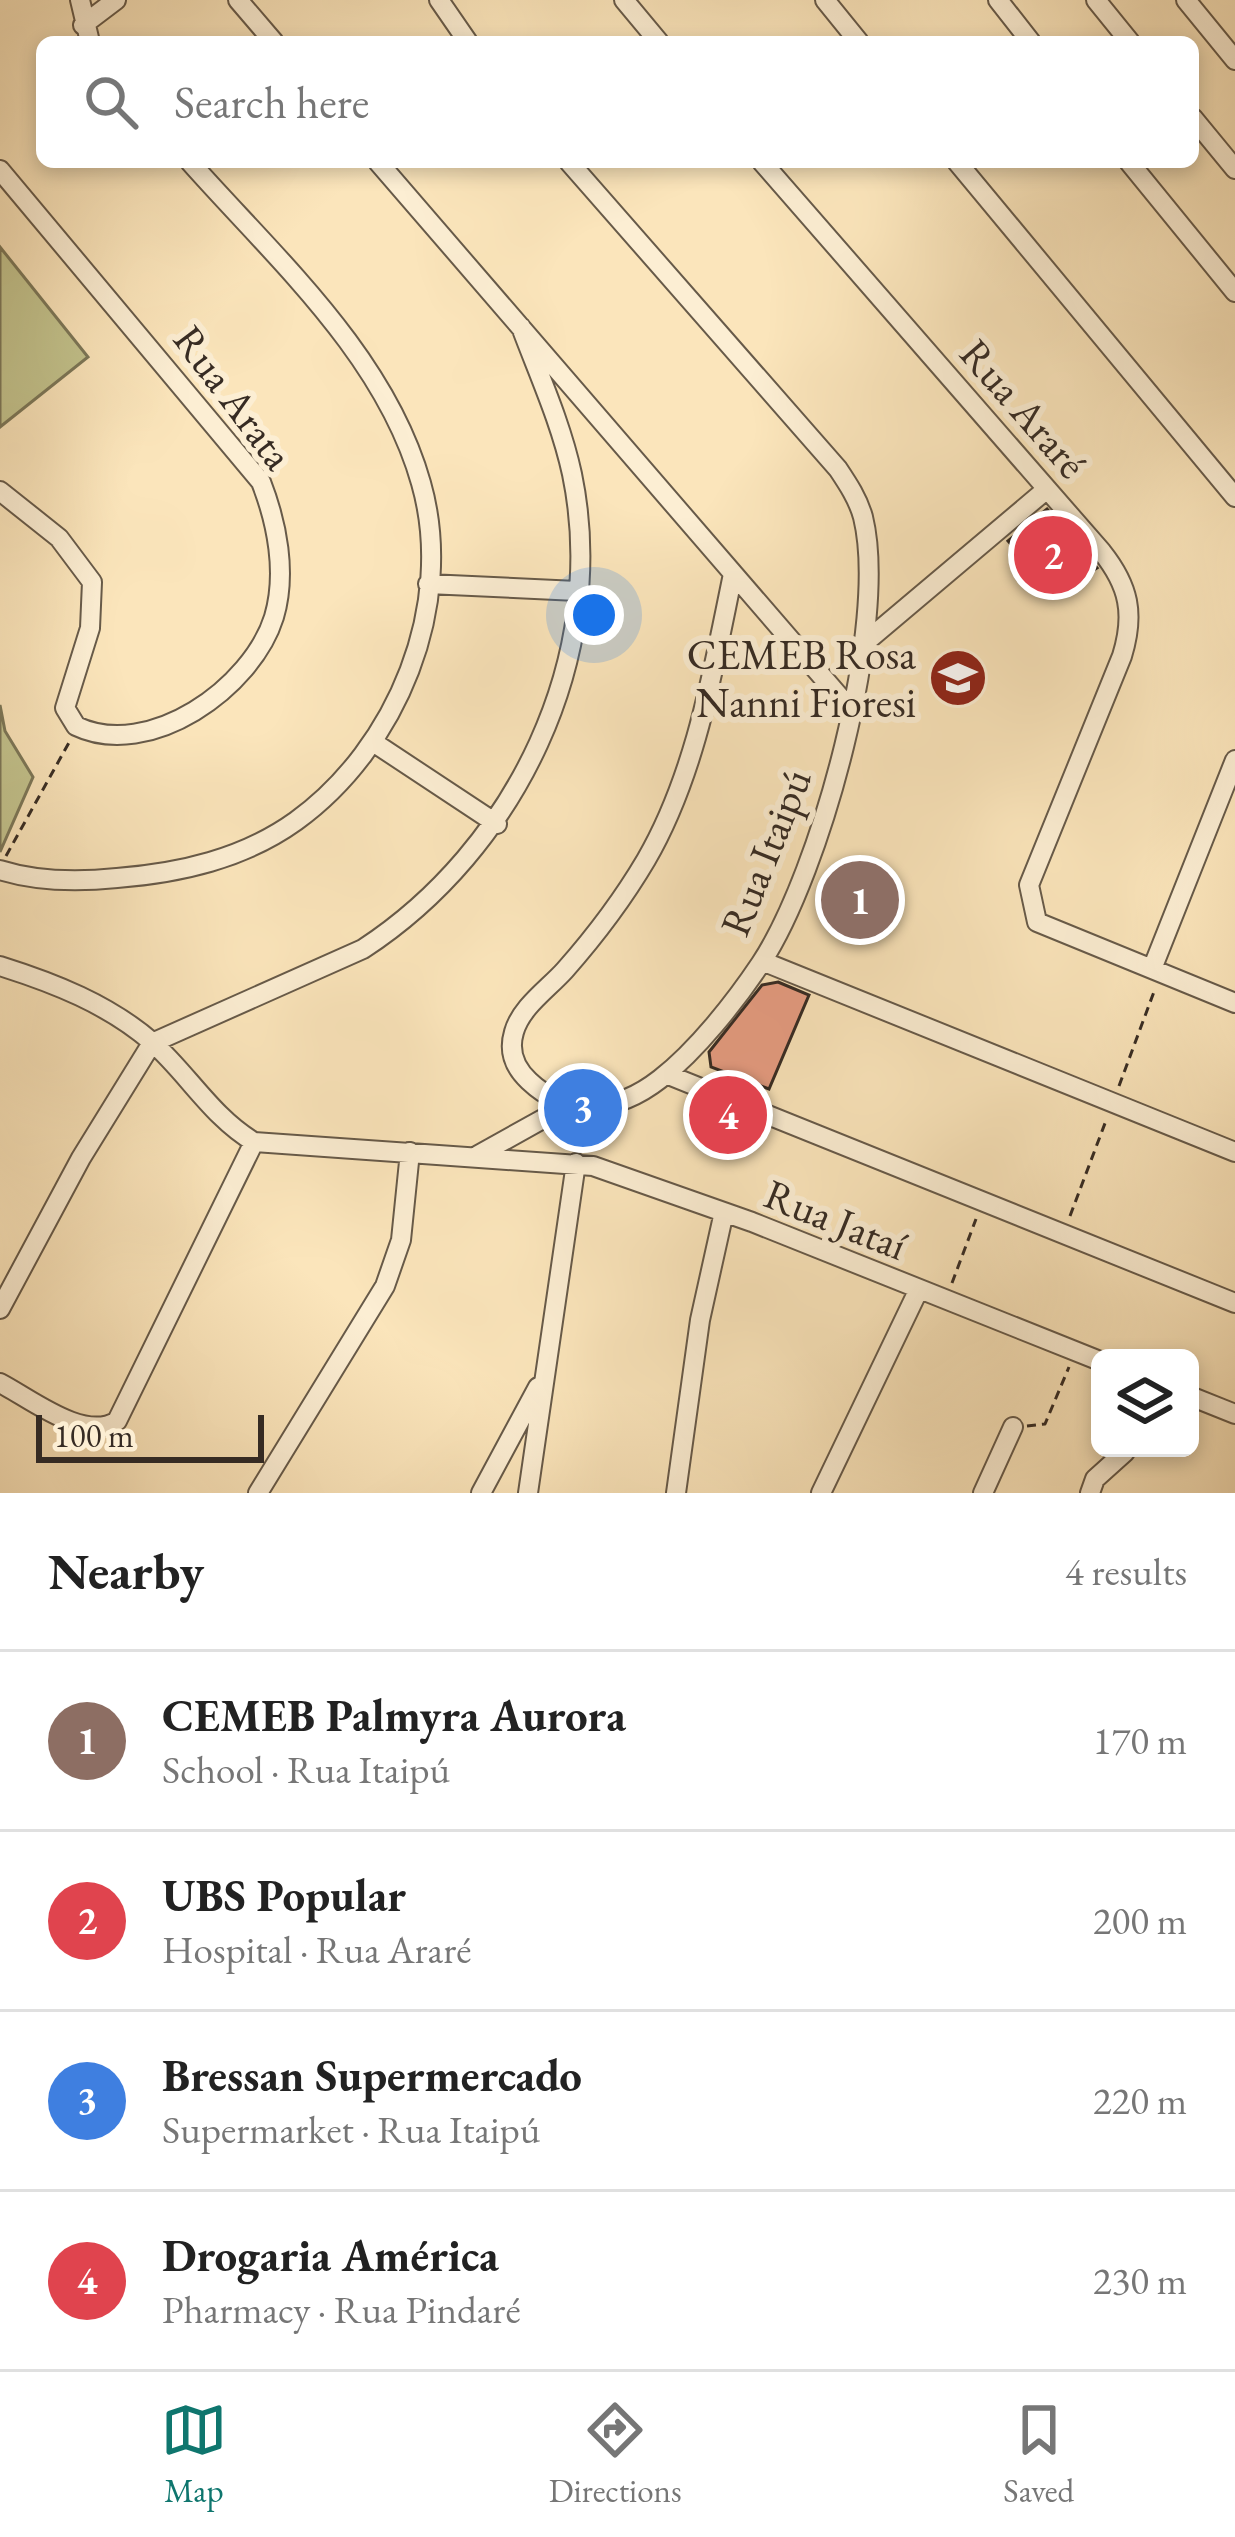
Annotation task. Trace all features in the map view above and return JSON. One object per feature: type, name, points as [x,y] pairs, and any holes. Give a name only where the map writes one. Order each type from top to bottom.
[{"type":"street","points":[[80,0],[86,34]]},
{"type":"street","points":[[86,34],[116,0]]},
{"type":"street","points":[[238,0],[269,36]]},
{"type":"street","points":[[439,0],[464,36]]},
{"type":"street","points":[[624,0],[654,36]]},
{"type":"street","points":[[825,0],[854,36]]},
{"type":"street","points":[[998,0],[1026,36]]},
{"type":"street","points":[[1096,0],[1125,36]]},
{"type":"street","points":[[1186,0],[1235,59]]},
{"type":"street","points":[[1199,125],[1235,169]]},
{"type":"street","points":[[2,864],[82,881],[199,867],[297,820],[374,742],[409,674],[428,584],[423,488],[392,404],[354,350],[195,168]]},
{"type":"street","points":[[383,168],[851,710]]},
{"type":"street","name":"Rua Itaipú","points":[[477,1156],[568,1105],[626,1101],[666,1074],[762,961],[818,830],[851,710],[862,644],[866,543],[854,494],[574,168]]},
{"type":"street","name":"Rua Araré","points":[[767,168],[1117,571],[1130,609],[1122,656],[1029,885],[1030,910],[1048,930],[1152,969]]},
{"type":"street","points":[[962,168],[1235,497]]},
{"type":"street","points":[[1134,168],[1235,292]]},
{"type":"street","name":"Rua Arata","points":[[0,170],[261,482],[278,542],[278,583],[274,617],[256,653],[214,698],[182,718],[110,735],[76,726],[66,715],[65,702],[90,628],[92,582],[59,538],[0,491]]},
{"type":"street","points":[[0,1309],[81,1158],[152,1042],[363,950],[433,896],[497,824],[534,754],[563,673],[578,591],[578,524],[561,432],[520,327]]},
{"type":"street","points":[[561,432],[569,415],[592,406]]},
{"type":"street","points":[[862,644],[1047,489]]},
{"type":"street","points":[[568,1105],[548,1098],[521,1073],[514,1063],[513,1034],[532,1004],[592,939],[647,858],[696,736],[734,574]]},
{"type":"street","points":[[428,584],[578,591]]},
{"type":"street","points":[[374,742],[497,824]]},
{"type":"street","points":[[1235,760],[1152,969],[1235,1003]]},
{"type":"street","points":[[762,961],[1235,1152]]},
{"type":"street","points":[[0,966],[82,996],[152,1042],[232,1130],[254,1142],[128,1408],[106,1428],[85,1427],[0,1384]]},
{"type":"street","points":[[666,1074],[1235,1303]]},
{"type":"street","name":"Rua Jataí","points":[[254,1142],[576,1163],[724,1212],[1091,1357]]},
{"type":"street","points":[[258,1493],[386,1286],[404,1224],[410,1152]]},
{"type":"street","points":[[497,1469],[528,1486],[576,1163]]},
{"type":"street","points":[[676,1493],[700,1319],[724,1212]]},
{"type":"street","points":[[821,1493],[918,1291]]},
{"type":"street","points":[[482,1493],[546,1372]]},
{"type":"street","points":[[1199,1400],[1235,1414]]},
{"type":"street","points":[[983,1493],[1013,1427]]},
{"type":"street","points":[[1090,1493],[1095,1479],[1119,1457]]},
{"type":"path","points":[[2,864],[73,737]]},
{"type":"path","points":[[945,1301],[983,1202]]},
{"type":"path","points":[[1013,1427],[1046,1424],[1077,1352]]},
{"type":"green space","points":[[0,247],[88,357],[0,427]]},
{"type":"green space","points":[[0,705],[5,731],[33,777],[0,852]]},
{"type":"building","points":[[1047,509],[1097,568],[1055,595],[1008,541]]},
{"type":"building","points":[[778,982],[809,995],[769,1089],[711,1067],[709,1052],[762,985]]},
{"type":"place","name":"UBS Popular","points":[[1053,555]]},
{"type":"place","name":"CEMEB Rosa Nanni Fioresi","points":[[958,678]]},
{"type":"place","name":"CEMEB Palmyra Aurora","points":[[860,900]]},
{"type":"place","name":"Bressan Supermercado","points":[[583,1108]]},
{"type":"place","name":"Drogaria América","points":[[728,1115]]}]
